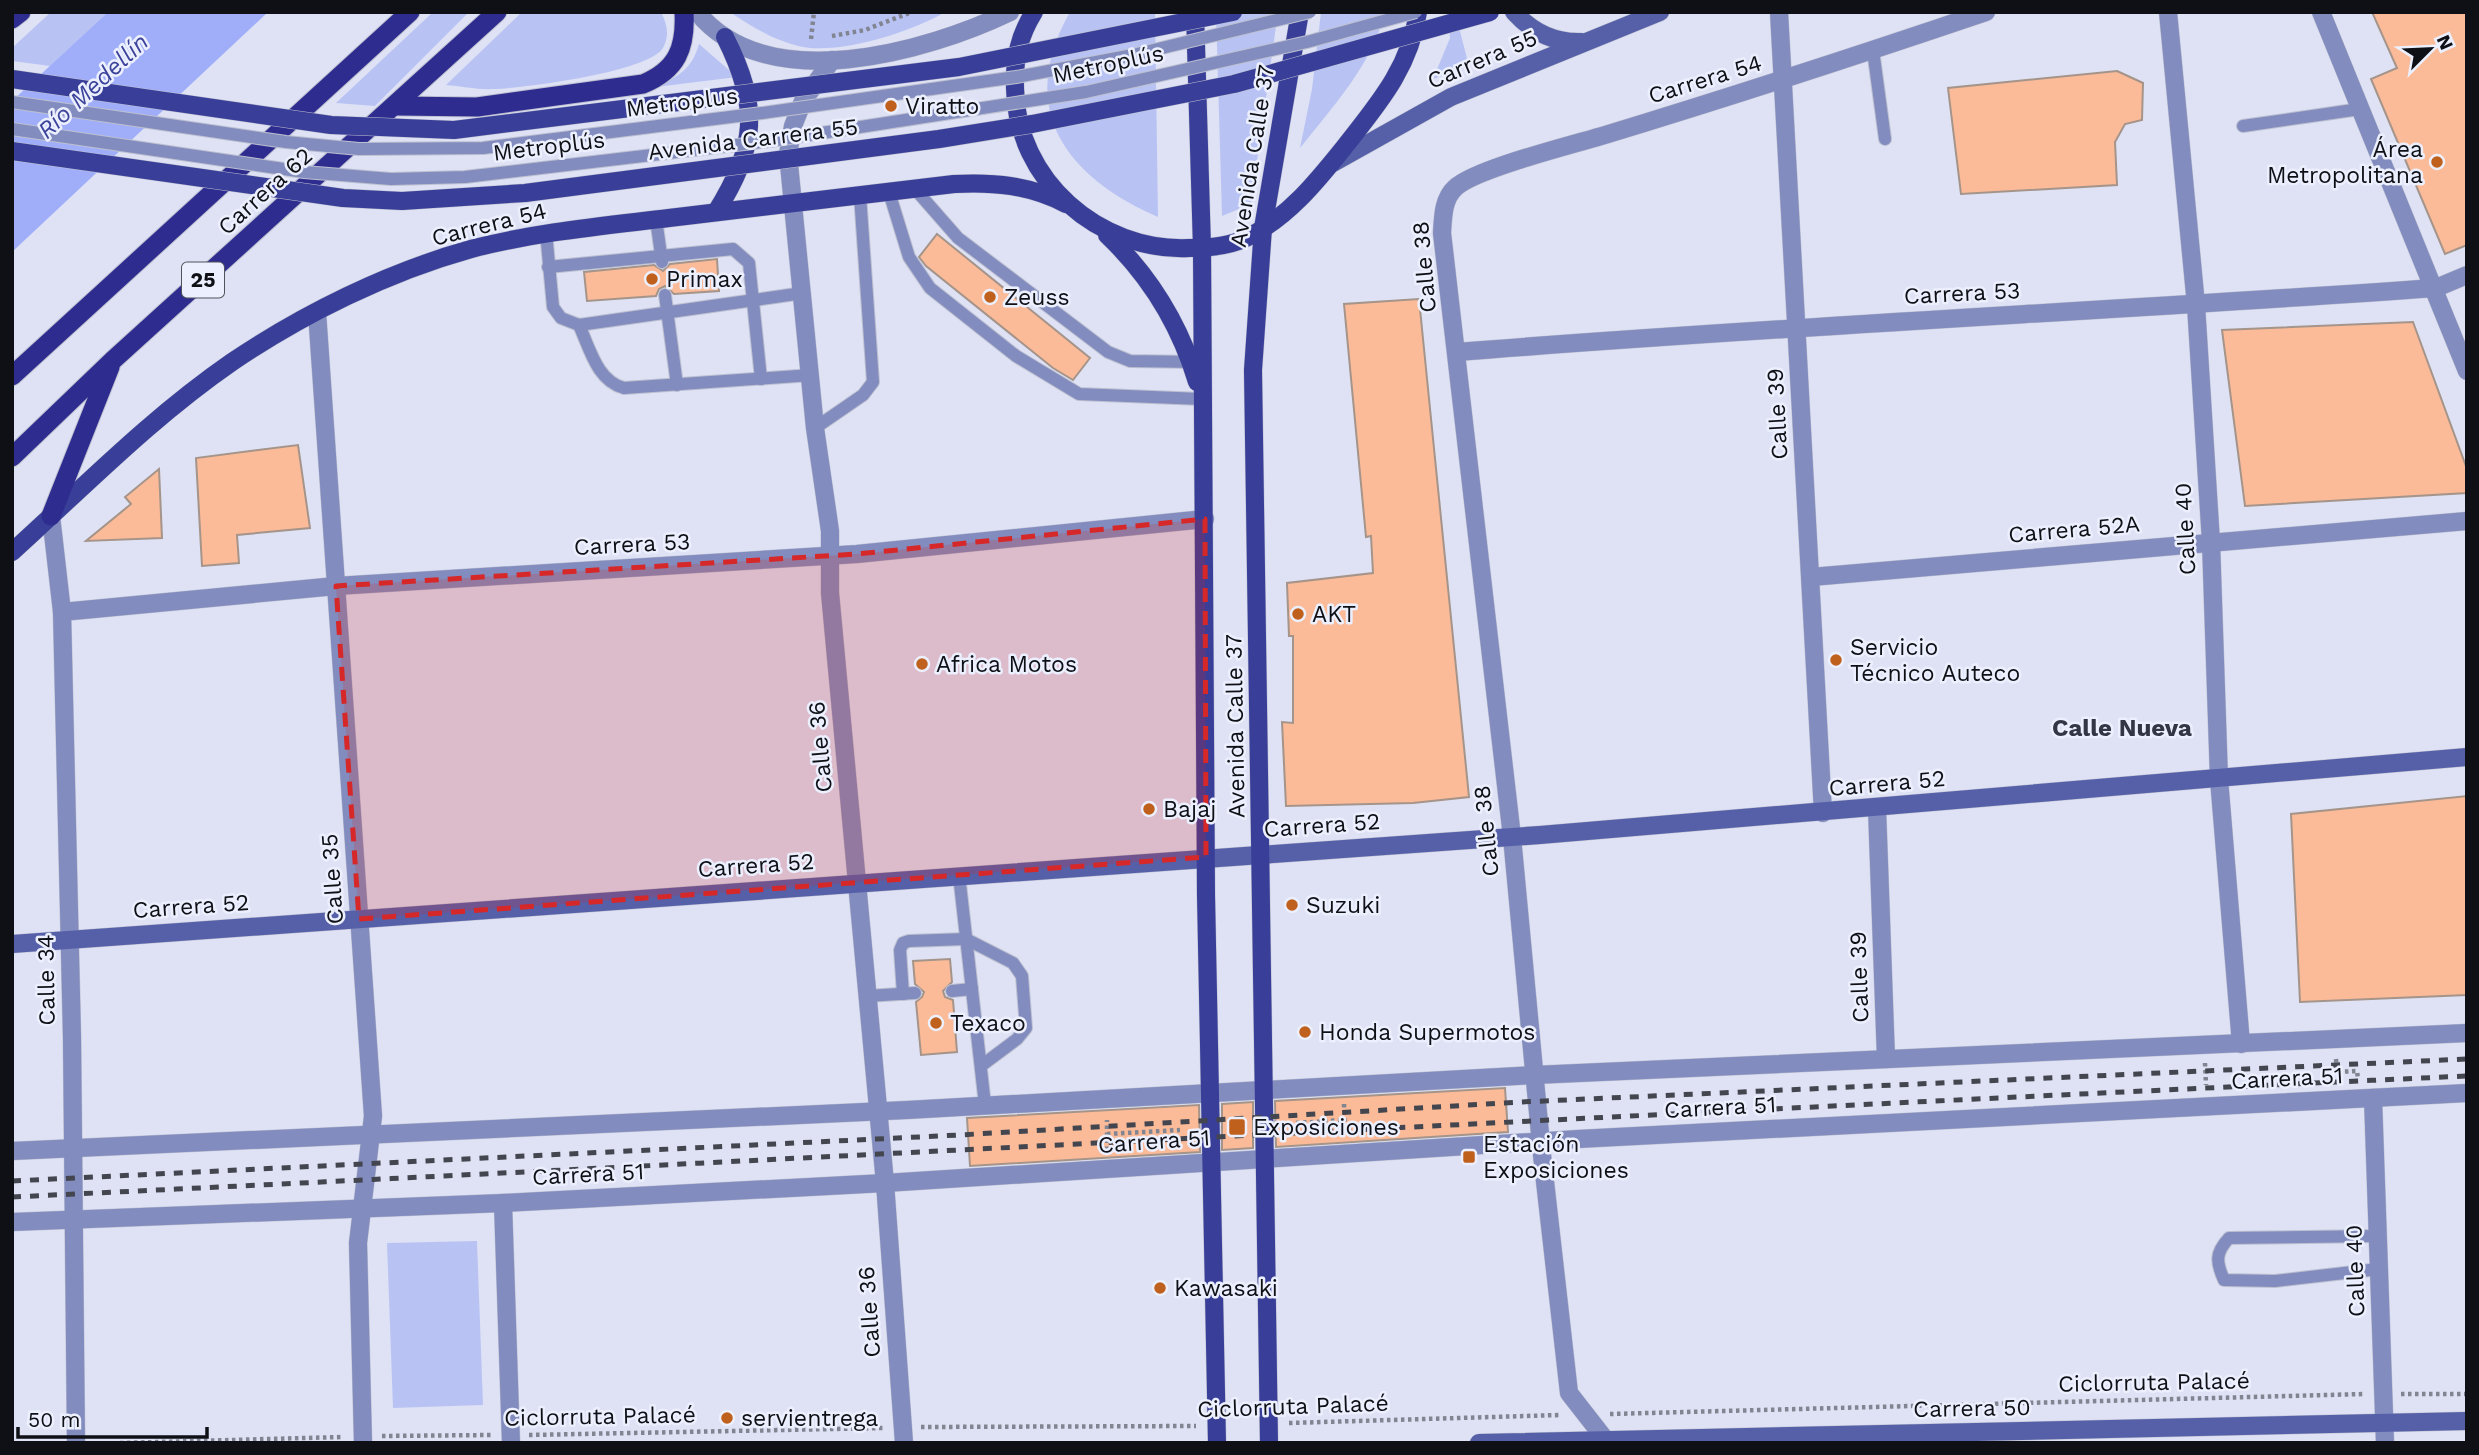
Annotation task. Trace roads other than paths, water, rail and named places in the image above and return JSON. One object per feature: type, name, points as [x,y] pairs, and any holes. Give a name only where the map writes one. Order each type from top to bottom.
[{"type":"highway","points":[[12,19],[21,12]]},
{"type":"highway","name":"Carrera 62","points":[[12,376],[410,12]]},
{"type":"highway","name":"25","points":[[398,106],[498,12]]},
{"type":"highway","points":[[398,106],[477,107],[643,84],[661,76],[677,61],[683,46],[684,12]]},
{"type":"highway","name":"Carrera 62","points":[[12,457],[112,361],[398,106]]},
{"type":"highway","points":[[51,516],[112,361]]},
{"type":"main road","points":[[1034,12],[1022,31],[1017,50],[1015,99],[1029,151],[1046,180],[1066,204],[1120,237],[1156,247],[1202,248],[1245,239],[1263,228],[1299,200],[1331,165],[1399,74],[1410,49],[1417,12]]},
{"type":"main road","name":"Avenida Calle 37","points":[[1195,12],[1202,248],[1197,362],[1201,399],[1205,520],[1206,857],[1217,1434]]},
{"type":"main road","name":"Avenida Carrera 55","points":[[12,79],[331,125],[454,130],[958,67],[1233,12]]},
{"type":"main road","name":"Avenida Calle 37","points":[[1269,1443],[1253,370],[1263,228],[1300,12]]},
{"type":"main road","name":"Avenida Carrera 55","points":[[12,151],[343,198],[402,201],[513,194],[939,139],[1057,119],[1234,84],[1490,12]]},
{"type":"main road","points":[[1514,12],[1525,25],[1545,37],[1568,42],[1591,41]]},
{"type":"main road","name":"Carrera 55","points":[[1331,165],[1451,97],[1660,12]]},
{"type":"main road","points":[[716,212],[745,160],[749,128],[750,107],[740,65],[725,37]]},
{"type":"main road","name":"Carrera 54","points":[[12,552],[105,463],[169,408],[234,361],[317,312],[390,278],[469,250],[546,232],[915,189],[997,184],[1042,191],[1066,204]]},
{"type":"main road","points":[[1100,227],[1141,271],[1197,362]]},
{"type":"main road","name":"Carrera 52","points":[[12,944],[1512,837],[1824,813],[2467,757]]},
{"type":"main road","name":"Carrera 50","points":[[1479,1443],[1994,1437],[2467,1421]]},
{"type":"street","points":[[697,12],[725,37],[751,50],[780,58],[832,60],[940,41],[1010,12]]},
{"type":"street","name":"Calle 39","points":[[1779,12],[1824,813]]},
{"type":"street","name":"Carrera 54","points":[[1446,202],[1454,188],[1487,172],[1783,81],[1986,12]]},
{"type":"street","name":"Calle 40","points":[[2168,12],[2196,305],[2211,542],[2219,779],[2241,1044]]},
{"type":"street","points":[[2321,12],[2436,288],[2467,370]]},
{"type":"street","name":"Calle 36","points":[[832,60],[803,101],[793,126],[788,154],[812,375],[815,428],[830,531],[830,593],[878,1111],[903,1435]]},
{"type":"street","name":"Calle 38","points":[[1446,202],[1442,233],[1512,837],[1534,1075],[1569,1393],[1608,1442]]},
{"type":"street","name":"Carrera 53","points":[[1457,352],[1797,327],[2196,305],[2436,288],[2467,275]]},
{"type":"street","name":"Calle 35","points":[[317,312],[373,1116],[358,1243],[363,1439]]},
{"type":"street","name":"Calle 34","points":[[51,516],[62,612],[70,940],[76,1443]]},
{"type":"street","name":"Carrera 53","points":[[62,612],[337,586],[830,556],[1205,520]]},
{"type":"street","name":"Carrera 52A","points":[[1811,577],[2467,521]]},
{"type":"street","name":"Calle 39","points":[[1877,808],[1886,1059]]},
{"type":"street","name":"Carrera 51","points":[[12,1152],[878,1111],[1534,1075],[2467,1033]]},
{"type":"street","name":"Carrera 51","points":[[12,1222],[503,1203],[884,1183],[1541,1141],[2467,1093]]},
{"type":"street","name":"Calle 40","points":[[2366,1098],[2378,1236],[2385,1443]]},
{"type":"street","points":[[503,1203],[511,1439]]},
{"type":"lane","name":"Metroplus","points":[[12,102],[286,142],[359,149],[483,148],[775,112],[1016,77],[1133,55],[1310,12]]},
{"type":"lane","name":"Metroplús","points":[[12,129],[304,172],[391,179],[465,177],[770,141],[1086,92],[1307,42],[1417,12]]},
{"type":"lane","points":[[1872,50],[1885,139]]},
{"type":"lane","points":[[2243,126],[2360,109]]},
{"type":"lane","points":[[915,189],[958,238],[1004,281],[1051,317],[1108,352],[1130,361],[1197,362]]},
{"type":"lane","points":[[889,192],[909,257],[930,288],[974,314],[1079,394],[1201,399]]},
{"type":"lane","points":[[815,428],[863,395],[873,382],[860,195]]},
{"type":"lane","points":[[656,219],[662,259]]},
{"type":"lane","points":[[546,232],[553,307],[561,318],[579,325],[803,293]]},
{"type":"lane","points":[[548,267],[662,259],[733,250],[749,263],[761,379]]},
{"type":"lane","points":[[666,295],[677,385]]},
{"type":"lane","points":[[579,325],[602,375],[612,385],[624,388],[812,375]]},
{"type":"lane","points":[[958,875],[985,1105]]},
{"type":"lane","points":[[867,996],[909,994],[900,950],[903,943],[966,939],[1019,969],[1028,1023],[1017,1039],[981,1066]]},
{"type":"lane","points":[[952,991],[972,989]]},
{"type":"lane","points":[[2378,1236],[2229,1238],[2219,1248],[2216,1263],[2224,1280],[2275,1281],[2379,1269]]},
{"type":"water","name":"Río Medellín","points":[[108,12],[268,12],[12,252],[12,101]]},
{"type":"railway","points":[[12,1181],[959,1135],[1521,1102],[2467,1059]]},
{"type":"railway","points":[[12,1197],[2467,1076]]},
{"type":"place","name":"Viratto","points":[[891,106]]},
{"type":"place","name":"Área Metropolitana","points":[[2437,162]]},
{"type":"place","name":"Primax","points":[[652,279]]},
{"type":"place","name":"Zeuss","points":[[990,297]]},
{"type":"place","name":"AKT","points":[[1298,614]]},
{"type":"place","name":"Servicio Técnico Auteco","points":[[1836,660]]},
{"type":"place","name":"Africa Motos","points":[[922,664]]},
{"type":"place","name":"Bajaj","points":[[1149,809]]},
{"type":"place","name":"Suzuki","points":[[1292,905]]},
{"type":"place","name":"Texaco","points":[[936,1023]]},
{"type":"place","name":"Honda Supermotos","points":[[1305,1032]]},
{"type":"place","name":"Exposiciones","points":[[1237,1127]]},
{"type":"place","name":"Estación Exposiciones","points":[[1469,1157]]},
{"type":"place","name":"Kawasaki","points":[[1160,1288]]},
{"type":"place","name":"servientrega","points":[[727,1418]]},
{"type":"district","name":"Calle Nueva","points":[[2122,728]]}]
